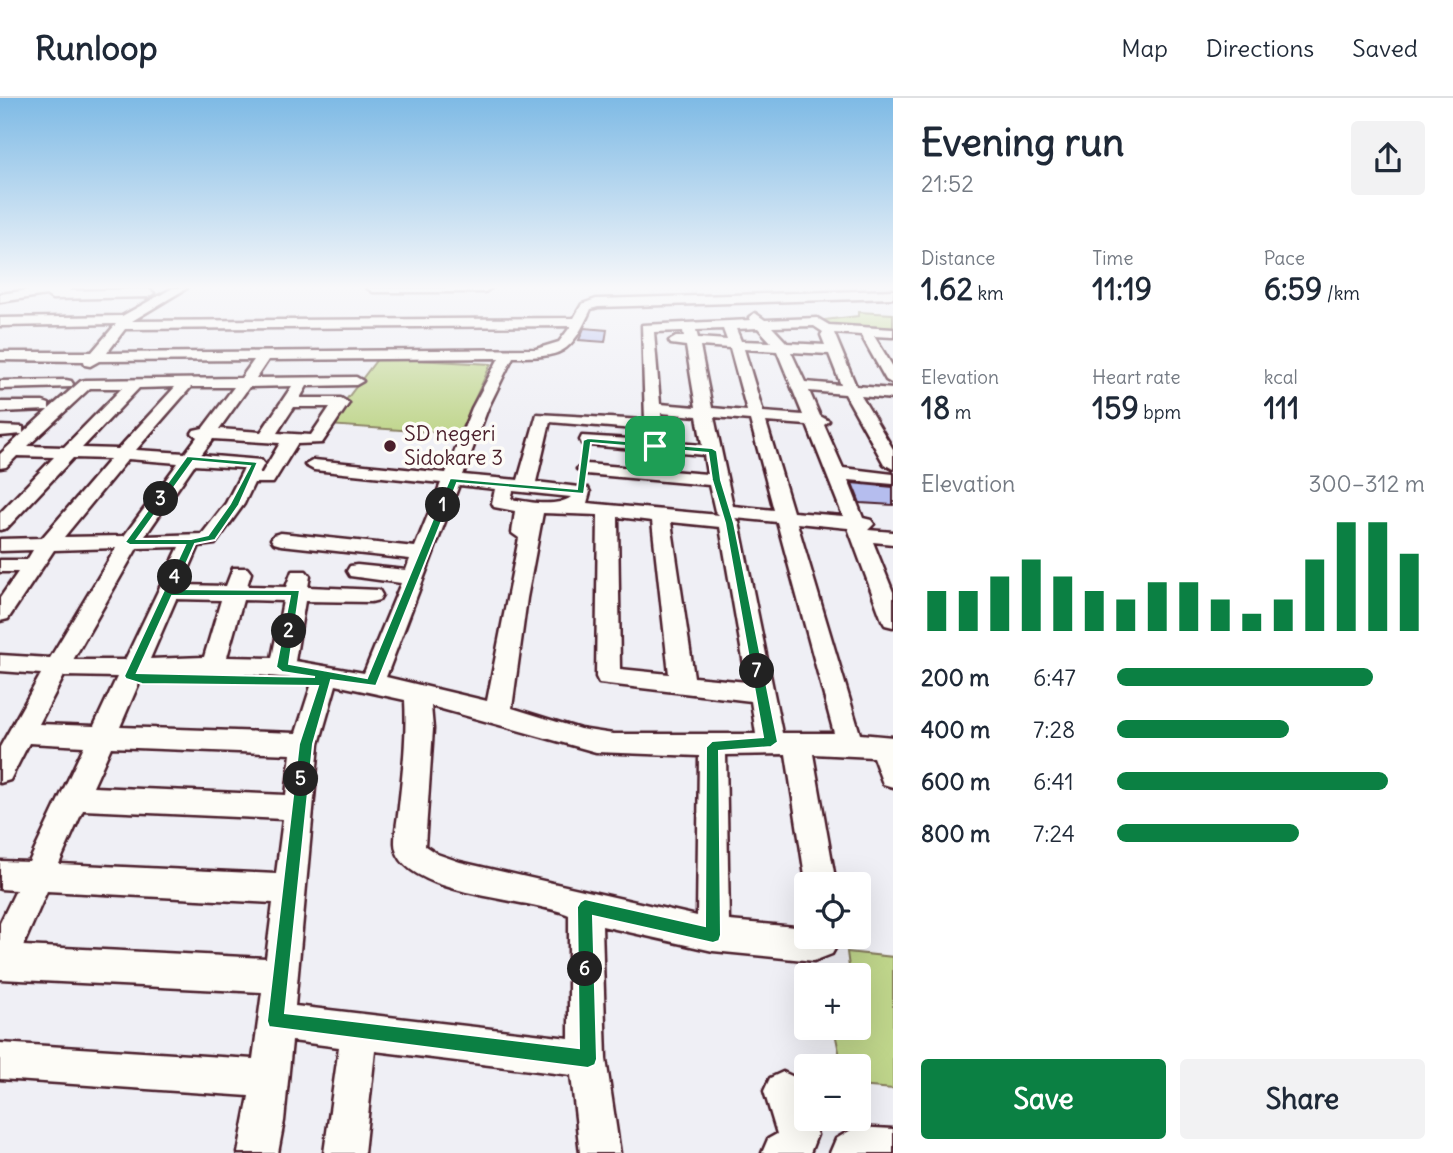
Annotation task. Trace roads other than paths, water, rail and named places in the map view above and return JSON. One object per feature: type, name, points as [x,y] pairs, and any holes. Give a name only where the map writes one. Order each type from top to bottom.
[{"type":"street","points":[[4,453],[86,384],[114,337]]},
{"type":"street","points":[[312,356],[324,337]]},
{"type":"street","points":[[0,362],[507,355],[558,350],[566,345],[570,337]]},
{"type":"street","points":[[649,337],[655,446]]},
{"type":"street","points":[[692,337],[717,480],[727,517],[761,693],[784,743],[817,872]]},
{"type":"street","points":[[706,337],[736,344],[834,350]]},
{"type":"street","points":[[733,337],[787,517],[850,745]]},
{"type":"street","points":[[777,337],[785,346],[804,387],[893,613]]},
{"type":"street","points":[[829,337],[851,392],[893,464]]},
{"type":"street","points":[[869,337],[893,380]]},
{"type":"street","points":[[4,346],[101,361],[133,358],[180,360]]},
{"type":"street","points":[[372,683],[480,408],[507,355]]},
{"type":"street","points":[[257,359],[312,356],[349,358]]},
{"type":"street","points":[[86,384],[348,381],[349,358]]},
{"type":"street","points":[[0,772],[11,738],[50,663],[124,542],[257,359]]},
{"type":"street","points":[[162,383],[180,360]]},
{"type":"street","points":[[4,453],[9,430],[43,407],[66,384],[101,361]]},
{"type":"street","points":[[0,524],[135,383]]},
{"type":"street","points":[[0,614],[47,545],[187,383]]},
{"type":"street","points":[[265,438],[302,383]]},
{"type":"street","points":[[0,385],[66,384]]},
{"type":"street","points":[[804,387],[893,394]]},
{"type":"street","points":[[205,434],[316,439],[341,403],[288,402]]},
{"type":"street","points":[[0,407],[43,407]]},
{"type":"street","points":[[653,408],[817,421]]},
{"type":"street","points":[[490,712],[525,523],[523,496],[542,418],[654,426]]},
{"type":"street","points":[[577,499],[586,469],[592,420]]},
{"type":"street","points":[[0,545],[191,542],[211,538],[262,471],[289,445],[285,438]]},
{"type":"street","points":[[588,440],[712,451]]},
{"type":"street","points":[[4,453],[123,454],[186,458],[262,471]]},
{"type":"street","points":[[314,465],[453,480],[523,496],[577,499],[727,517]]},
{"type":"street","points":[[586,469],[717,480]]},
{"type":"street","points":[[840,473],[893,479]]},
{"type":"street","points":[[577,499],[608,511],[662,517],[787,517],[861,529],[893,538]]},
{"type":"street","points":[[608,511],[607,675],[611,678],[761,693]]},
{"type":"street","points":[[662,517],[682,685]]},
{"type":"street","points":[[281,539],[423,554]]},
{"type":"street","points":[[191,542],[168,593],[125,671],[40,876],[0,961],[281,976]]},
{"type":"street","points":[[0,566],[33,566]]},
{"type":"street","points":[[356,571],[413,578]]},
{"type":"street","points":[[168,593],[237,583],[297,584],[371,594]]},
{"type":"street","points":[[213,666],[237,583]]},
{"type":"street","points":[[282,667],[297,584]]},
{"type":"street","points":[[0,663],[50,663],[125,671],[213,666],[282,667],[331,678],[372,683],[490,712],[582,740],[613,744],[712,747],[784,743],[889,747],[893,776]]},
{"type":"street","points":[[125,671],[142,679],[285,683],[331,678]]},
{"type":"street","points":[[258,1153],[269,1079],[306,744],[331,678]]},
{"type":"street","points":[[417,694],[420,729],[410,845],[413,854],[427,865],[460,876],[532,891],[585,907],[713,935],[794,943]]},
{"type":"street","points":[[11,738],[101,734],[306,744]]},
{"type":"street","points":[[712,747],[713,935]]},
{"type":"street","points":[[73,799],[297,808]]},
{"type":"street","points":[[0,875],[291,889]]},
{"type":"street","points":[[585,907],[588,1059],[600,1153]]},
{"type":"street","points":[[275,1021],[588,1059]]},
{"type":"street","points":[[344,1153],[359,1031]]},
{"type":"street","points":[[0,1061],[269,1079]]},
{"type":"street","points":[[782,1153],[792,1148],[797,1135],[783,1091]]},
{"type":"street","points":[[850,1153],[856,1147],[893,1149]]},
{"type":"place","name":"SD negeri Sidokare 3","points":[[390,446]]}]
